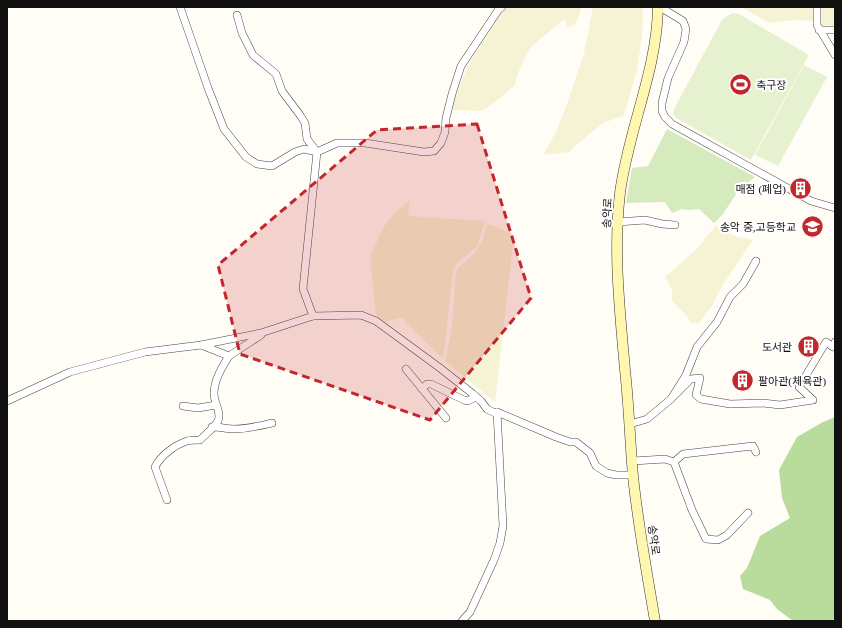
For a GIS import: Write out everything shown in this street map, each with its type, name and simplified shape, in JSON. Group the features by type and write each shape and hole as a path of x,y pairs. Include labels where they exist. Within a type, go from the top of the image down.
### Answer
{"main road":[{"path":"650,621 628,475 615,298 614,202 643,69 652,7"},
{"name":"송악로","path":"655,621 633,475 617,261 620,193 624,166 652,56 659,7"}],"street":[{"path":"180,7 224,130 246,157 257,164 272,166 295,152 304,149 317,152 337,143 365,143 424,152 434,151 441,144 445,132 446,118 461,66 499,9 502,7"},
{"path":"659,7 683,21 686,30 684,42 668,78 662,103 662,111 665,117 672,124 812,201 835,208"},
{"path":"817,7 817,25 835,55"},
{"path":"237,15 242,33 253,55 276,74 282,91 305,123 307,139 317,152 302,289 313,316"},
{"path":"819,30 835,30"},
{"path":"618,222 645,220 675,225"},
{"path":"671,399 686,375 697,347 717,322 730,297 743,284 756,261"},
{"path":"7,401 70,372 145,352 201,345 267,331 313,316 361,315 376,321 440,368 476,397 487,409 556,437 570,442 576,442 590,453 596,466 616,476 628,475"},
{"path":"167,500 155,467 159,459 173,448 188,440 200,440 218,421 220,413 214,396 214,386 222,367 229,356 267,331"},
{"path":"630,424 647,419 671,399 691,379 700,378 696,395 701,400 730,404 763,403 780,405 813,400 799,387 826,342 832,347 835,342"},
{"path":"201,345 229,356"},
{"path":"406,369 446,418"},
{"path":"422,389 427,384 431,384 464,400 468,401 476,397"},
{"path":"184,406 198,408 216,405"},
{"path":"462,621 470,612 494,560 500,543 503,526 497,412"},
{"path":"212,427 233,429 256,427 272,423"},
{"path":"674,462 683,454 705,451 754,446 756,452"},
{"path":"633,461 665,459 674,462"},
{"path":"674,462 692,510 706,539 718,540 727,535 748,513"}],"highlighted area":[{"path":"477,124 531,298 430,420 240,354 218,265 377,130"}],"shaded area":[{"path":"510,7 581,7 575,24 567,28 565,19 530,48 517,75 515,85 499,99 487,108 480,111 452,110 452,105 468,66 502,12"},
{"path":"593,7 643,7 642,36 637,69 628,102 623,116 603,123 575,146 570,152 543,155 556,132 567,104 584,53"},
{"path":"741,7 835,7 835,26 817,25 816,21 794,20 769,23"},
{"path":"410,201 408,216 485,221 477,247 456,264 453,271 443,359 405,322 404,317 388,321 386,323 376,317 371,255 383,228 396,211"},
{"path":"487,225 491,225 514,235 495,402 445,361 452,329 457,269 474,254 482,242"},
{"path":"716,225 737,237 753,240 722,286 712,306 698,324 690,322 688,317 672,301 672,290 665,277 696,250"}],"green space":[{"name":"축구장","path":"733,13 739,14 809,55 751,160 676,118 673,113 722,20"},
{"path":"804,65 827,77 778,166 755,155"},
{"path":"667,129 755,177 738,191 723,214 714,223 699,209 682,209 672,213 665,202 626,203 632,168 648,166"},
{"path":"835,417 835,621 793,621 777,609 770,600 743,589 740,576 747,568 760,536 790,518 782,498 779,470 797,437"}],"place":[{"name":"축구장","path":"740,85"},
{"name":"매점 (폐업)","path":"801,189"},
{"name":"송악 중,고등학교","path":"812,227"},
{"name":"도서관","path":"808,347"},
{"name":"팔아관(체육관)","path":"742,381"}]}
